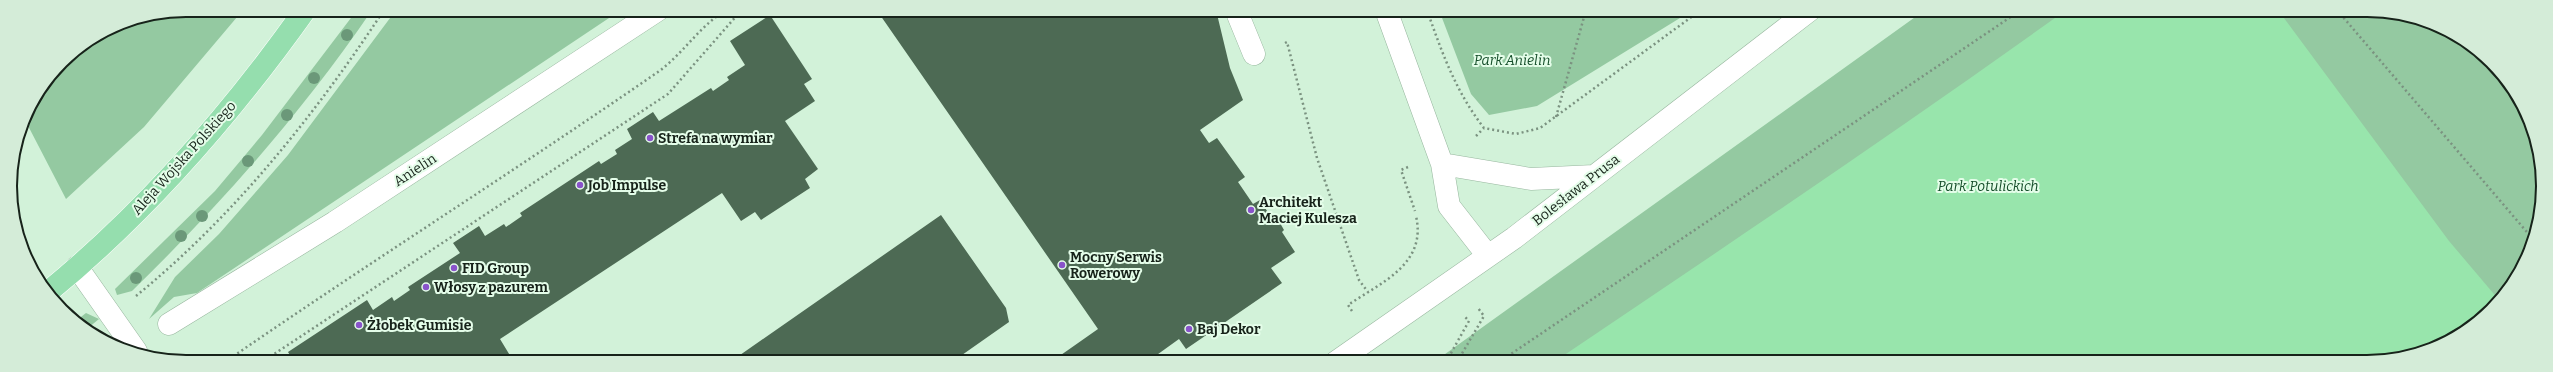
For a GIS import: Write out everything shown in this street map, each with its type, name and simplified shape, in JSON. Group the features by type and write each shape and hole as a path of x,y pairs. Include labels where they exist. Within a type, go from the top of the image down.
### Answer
{"main road":[{"name":"Aleja Wojska Polskiego","path":"52,289 78,268 194,152 268,62 300,17"}],"street":[{"name":"Anielin","path":"169,324 335,222 647,17"},
{"path":"1239,17 1254,54"},
{"path":"1389,17 1442,164 1449,206 1488,256"},
{"name":"Bolesława Prusa","path":"1346,355 1488,256 1801,17"},
{"path":"1442,164 1531,179 1594,176"},
{"path":"78,268 133,346"}],"path":[{"path":"133,299 208,231 263,172 317,105 379,17"},
{"path":"235,355 358,270 658,73 715,17"},
{"path":"273,355 668,94 735,17"},
{"path":"1429,17 1447,67 1463,98 1484,128 1516,134 1540,128 1692,17"},
{"path":"1556,117 1584,17"},
{"path":"1510,355 2011,17"},
{"path":"2343,17 2529,234"},
{"path":"1254,54 1287,42 1317,158 1359,280 1368,292"},
{"path":"1476,137 1484,128"},
{"path":"1353,312 1348,305 1405,265 1416,248 1419,229 1401,170 1412,165"},
{"path":"1461,355 1484,316 1478,308"},
{"path":"1450,355 1469,321 1465,317"}],"green space":[{"path":"175,17 237,17 144,127 66,199 28,126 34,111 45,92 66,66 92,45 111,34 142,23"},
{"path":"352,17 367,17 289,121 229,191 132,291 117,295 115,289 215,191 262,135"},
{"path":"391,17 611,17 197,293 174,297 149,319 175,277 219,234 288,155"},
{"name":"Park Anielin","path":"1442,17 1682,17 1537,106 1489,115 1471,94"},
{"name":"Park Potulickich","path":"1915,17 2378,17 2400,20 2442,34 2461,45 2487,66 2508,92 2519,111 2527,132 2535,164 2536,197 2533,219 2519,261 2508,280 2487,306 2461,327 2432,342 2389,354 1444,355"},
{"path":"86,313 99,319 91,326 80,318"}],"shaded area":[{"name":"Park Potulickich","path":"2056,17 2283,17 2449,241 2495,296 2487,306 2470,320 2442,338 2400,352 2378,355 1564,355 1876,144"}],"building":[{"path":"767,17 771,17 812,79 804,84 815,101 785,121 818,169 805,179 810,188 761,220 755,212 741,221 722,193 500,339 510,355 290,355 288,352 367,300 373,310 392,297 394,301 410,290 408,287 460,253 453,243 479,226 485,236 504,224 506,227 522,216 520,213 599,161 601,164 617,154 615,150 632,139 627,129 653,112 659,121 711,88 713,91 729,80 727,77 745,65 730,41"},
{"path":"881,17 1218,17 1230,68 1243,100 1200,130 1209,143 1217,138 1245,177 1238,182 1253,204 1260,200 1276,225 1280,223 1284,230 1282,232 1295,252 1271,268 1282,283 1186,349 1179,339 1157,355 1061,355 1098,329"},
{"path":"941,215 1006,308 1009,322 962,355 740,355"}],"place":[{"name":"Strefa na wymiar","path":"650,138"},
{"name":"Job Impulse","path":"580,185"},
{"name":"Architekt Maciej Kulesza","path":"1251,210"},
{"name":"Mocny Serwis Rowerowy","path":"1062,265"},
{"name":"FID Group","path":"454,268"},
{"name":"Włosy z pazurem","path":"426,287"},
{"name":"Żłobek Gumisie","path":"359,325"},
{"name":"Baj Dekor","path":"1189,329"}]}
